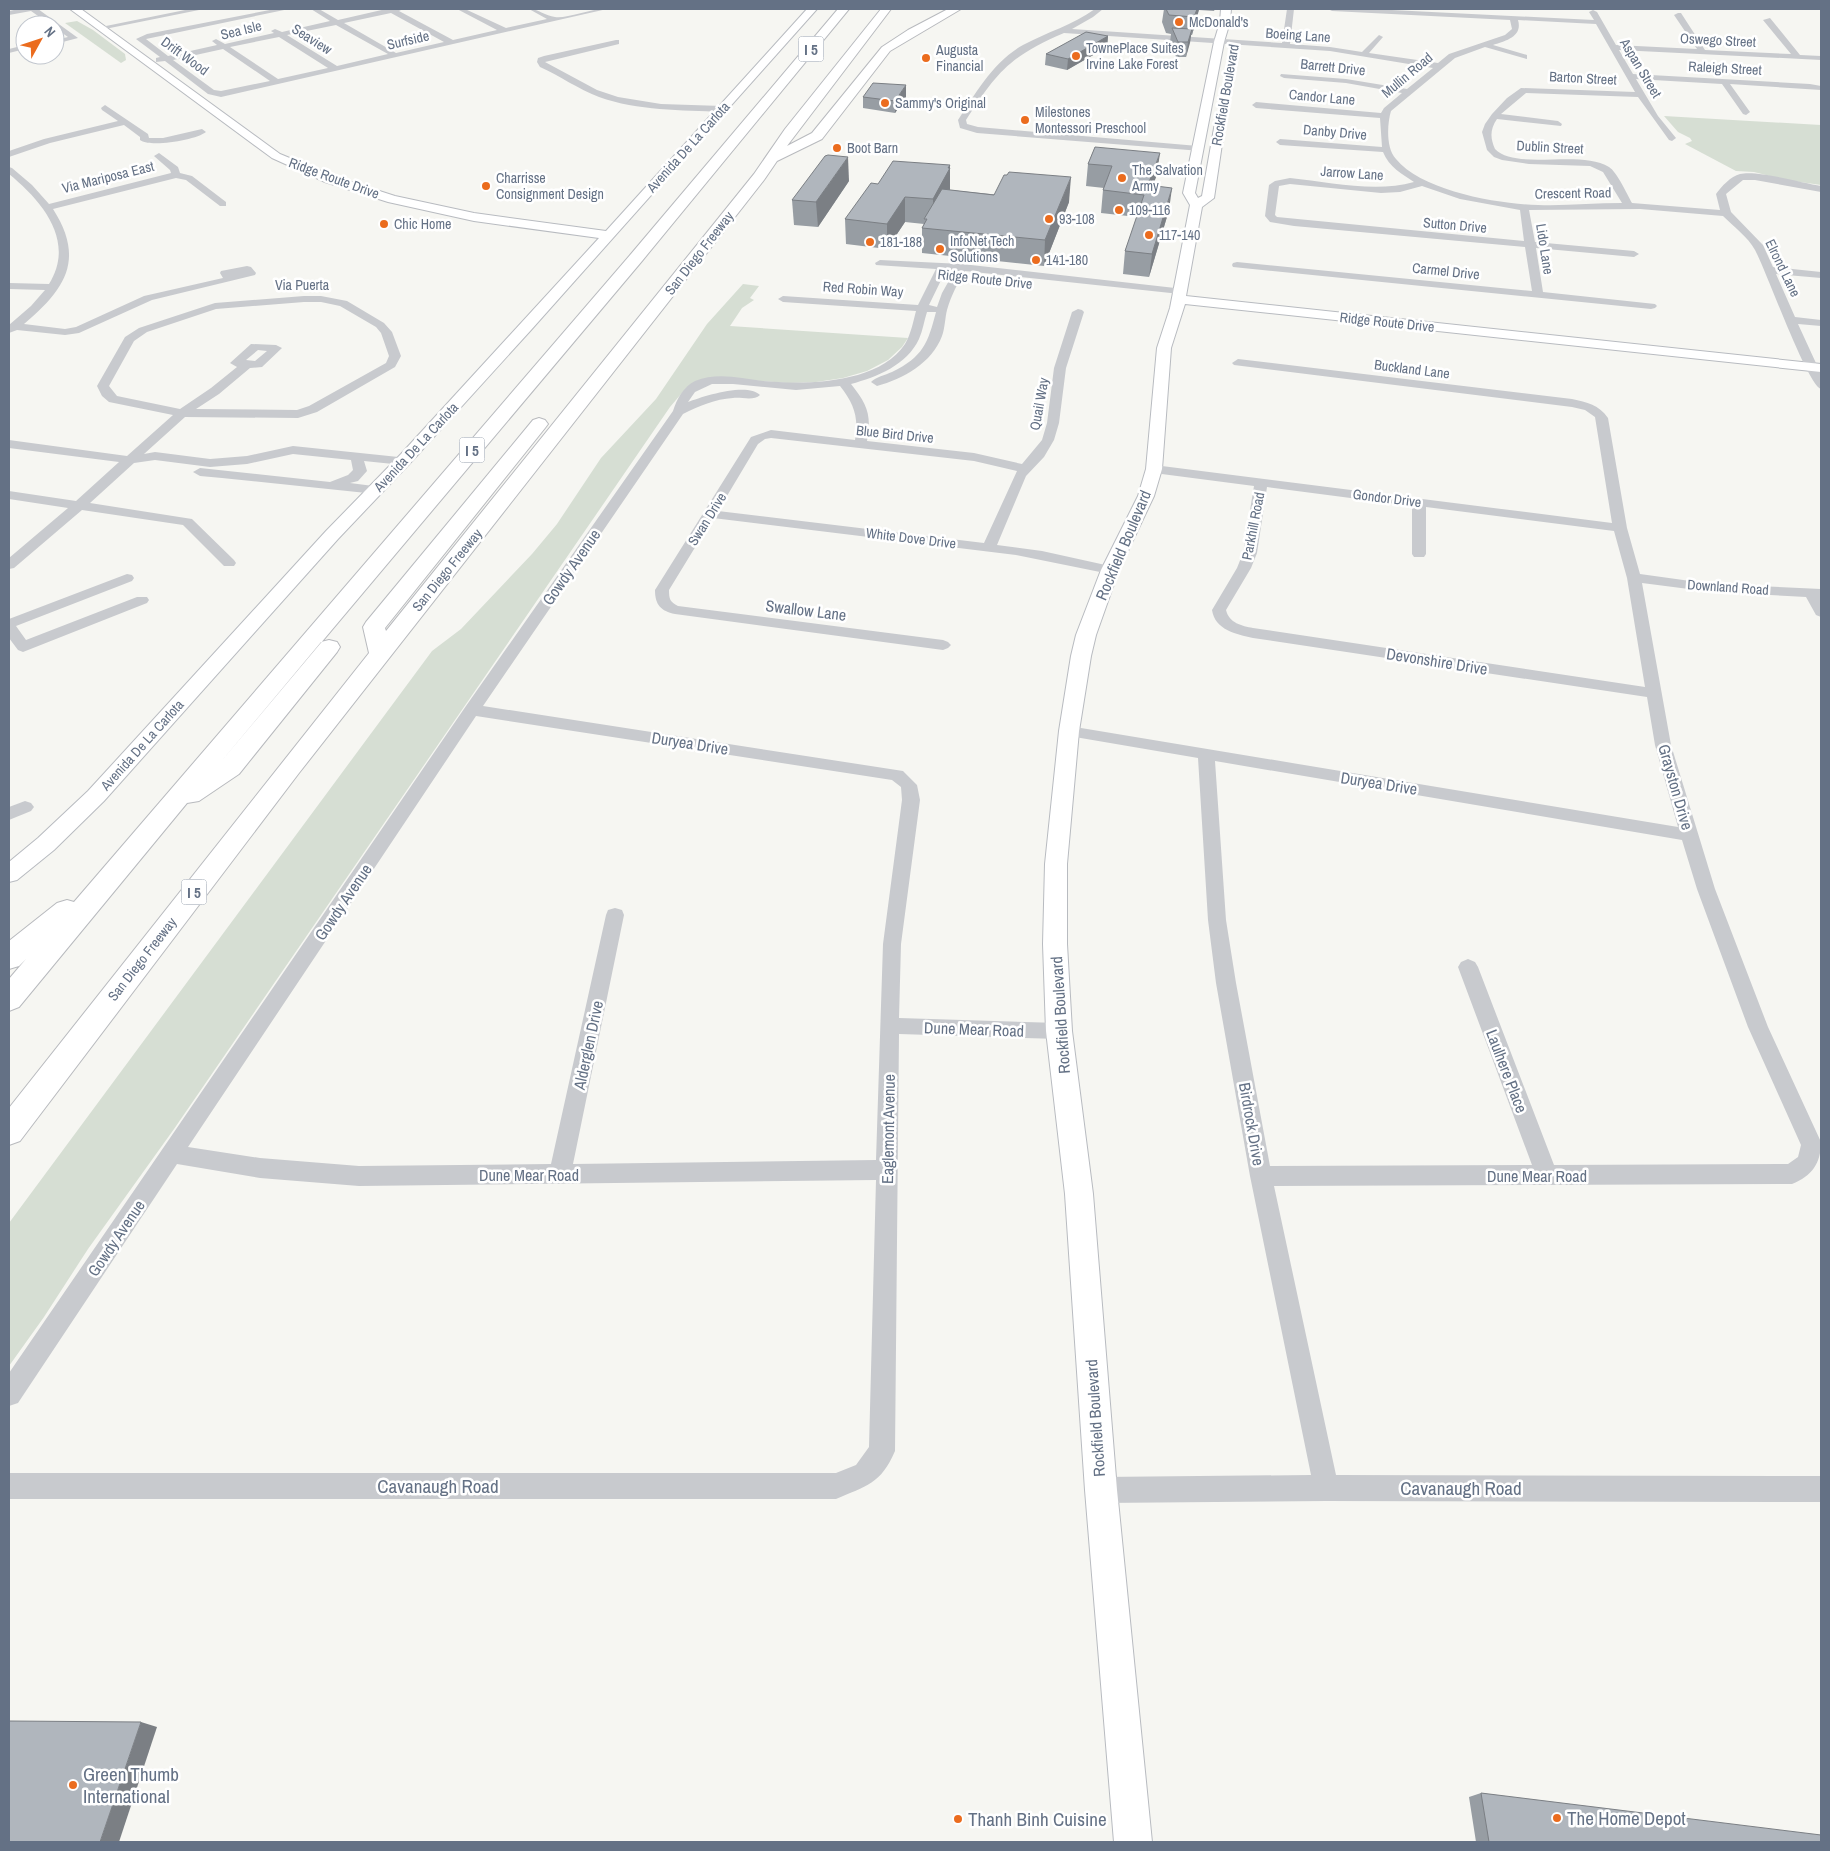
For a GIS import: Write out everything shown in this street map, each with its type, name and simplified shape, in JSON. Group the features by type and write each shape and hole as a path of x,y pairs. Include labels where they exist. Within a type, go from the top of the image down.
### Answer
{"highway":[{"name":"I 5","path":"9,999 108,878 704,178 844,9"},
{"path":"411,549 859,9"},
{"path":"749,162 872,9"},
{"name":"San Diego Freeway","path":"9,1132 380,653 774,158 790,132 886,9"},
{"path":"872,27 897,9"},
{"path":"774,158 817,136 886,49 912,32 956,9"},
{"path":"380,653 374,627 548,412"},
{"path":"165,811 230,768 342,631"},
{"path":"9,958 21,946 108,878"}],"main road":[{"name":"Ridge Route Drive","path":"75,9 276,156 329,179 392,199 474,218 609,235"},
{"name":"Avenida De La Carlota","path":"9,874 46,844 96,796 332,535 403,461 609,235 812,9"},
{"name":"Rockfield Boulevard","path":"1133,1842 1101,1490 1079,1194 1059,1031 1055,944 1056,864 1069,731 1085,642 1110,570 1146,496 1154,469 1164,348 1179,295 1196,205 1190,193 1225,22 1226,9"},
{"name":"Rockfield Boulevard","path":"1231,56 1236,31"},
{"name":"Rockfield Boulevard","path":"1196,205 1208,198 1224,101"},
{"path":"1198,149 1214,155"},
{"name":"Ridge Route Drive","path":"1179,295 1816,363"}],"street":[{"path":"9,13 29,9"},
{"path":"99,27 184,9"},
{"path":"99,27 200,9"},
{"path":"194,27 285,9"},
{"path":"314,9 395,55"},
{"path":"393,9 452,43"},
{"name":"Sea Isle","path":"147,63 393,9"},
{"path":"460,9 505,31"},
{"path":"532,9 555,20"},
{"name":"Surfside","path":"217,94 603,9"},
{"path":"1099,9 1065,30 1026,48 998,68 990,76 961,124 966,128 977,130 1198,149"},
{"path":"1286,46 1291,9"},
{"path":"1332,9 1454,12 1513,18 1598,22"},
{"path":"1538,9 1542,19"},
{"name":"Aspan Street","path":"1591,9 1641,95 1655,117 1672,138"},
{"path":"1678,15 1703,52"},
{"name":"Seaview","path":"250,16 336,68"},
{"name":"Mullin Road","path":"1386,150 1385,116 1392,104 1452,56 1502,40 1513,34 1516,27 1513,18"},
{"path":"1767,20 1798,57"},
{"path":"194,27 202,32"},
{"name":"Drift Wood","path":"194,27 141,38 140,40 217,94"},
{"name":"Boeing Lane","path":"1065,30 1365,53 1439,66"},
{"path":"65,31 74,38 65,40"},
{"path":"209,37 277,82"},
{"path":"1365,53 1379,37"},
{"path":"616,42 547,58 541,60 541,62 543,65 595,91 617,99 722,110"},
{"path":"1486,45 1524,57"},
{"name":"Oswego Street","path":"1613,47 1821,58"},
{"name":"Barrett Drive","path":"1284,76 1365,84 1408,92"},
{"name":"Raleigh Street","path":"1630,76 1819,88"},
{"path":"1724,82 1746,112"},
{"name":"Barton Street","path":"1496,116 1524,90 1641,95"},
{"name":"Candor Lane","path":"1256,105 1385,116"},
{"path":"105,108 145,136 144,140 163,141 202,132"},
{"path":"1496,116 1558,124"},
{"name":"Dublin Street","path":"1496,116 1489,124 1487,138 1493,152 1500,156 1599,165 1607,170 1630,206"},
{"path":"9,154 47,141 126,122"},
{"name":"Danby Drive","path":"1280,142 1386,150"},
{"path":"1386,150 1392,162 1408,174 1424,182"},
{"name":"Via Mariposa East","path":"159,156 175,169 176,175"},
{"path":"9,170 22,179 46,208 63,238 65,258 53,287 40,304 12,328"},
{"name":"Via Mariposa East","path":"46,208 176,175 189,178 223,204"},
{"path":"1726,214 1722,205 1721,194 1729,184 1741,177 1755,177 1821,189"},
{"name":"Jarrow Lane","path":"1274,220 1270,213 1274,185 1278,182 1290,181 1388,190 1424,182"},
{"name":"Crescent Road","path":"1424,182 1468,197 1524,207 1630,206 1726,214"},
{"name":"Lido Lane","path":"1524,207 1538,296"},
{"name":"Elrond Lane","path":"1726,214 1759,247 1791,320 1816,363 1821,385"},
{"name":"Sutton Drive","path":"1274,220 1634,254"},
{"name":"Ridge Route Drive","path":"880,263 896,264 906,269 959,271 1179,295"},
{"name":"Carmel Drive","path":"1237,266 1651,306"},
{"name":"Gowdy Avenue","path":"846,385 880,369 897,358 914,341 922,308 941,270"},
{"path":"1769,270 1821,275"},
{"name":"Gowdy Avenue","path":"9,1394 472,710 679,411 684,395 706,381 724,380 796,386 846,385 888,379 922,358 931,346 936,334 944,300 959,271"},
{"path":"12,328 65,332 79,330 148,298 229,279"},
{"path":"9,286 53,287"},
{"name":"Via Puerta","path":"304,299 321,299 343,303 380,325 386,332 395,356 391,365 313,409 298,414 182,414 113,399 106,393 103,386 129,338 143,330 216,306 304,299"},
{"name":"Red Robin Way","path":"783,299 942,309"},
{"name":"Quail Way","path":"989,548 1016,483 1048,440 1053,423 1060,368 1078,312"},
{"path":"1791,320 1821,324"},
{"name":"Buckland Lane","path":"1238,363 1583,405"},
{"path":"9,565 182,414 215,391 247,364"},
{"path":"846,385 859,402 864,416 860,445"},
{"name":"Grayston Drive","path":"1583,405 1592,408 1602,418 1620,528 1634,578 1663,745 1689,834 1706,889 1758,1027 1812,1144 1808,1162"},
{"name":"Blue Bird Drive","path":"762,436 777,434 986,459 1025,469"},
{"name":"Swan Drive","path":"666,606 662,599 662,590 755,439 762,436"},
{"path":"9,444 130,460 155,456 210,463 278,460 293,455 324,459 351,456 403,461"},
{"path":"332,485 353,478 360,471 351,456"},
{"path":"130,460 142,466 376,490"},
{"path":"278,460 298,482"},
{"name":"Gondor Drive","path":"1154,469 1620,528"},
{"name":"Parkhill Road","path":"1223,620 1219,616 1220,610 1244,568 1250,553 1261,483"},
{"path":"9,495 187,522 229,563"},
{"path":"1419,502 1419,554"},
{"name":"White Dove Drive","path":"710,514 1042,555 1110,570"},
{"path":"127,578 9,625 22,648 142,600"},
{"name":"Downland Road","path":"1634,578 1712,588 1816,592"},
{"path":"1816,592 1821,612"},
{"name":"Swallow Lane","path":"666,606 686,612 943,645"},
{"name":"Devonshire Drive","path":"1223,620 1234,628 1253,633 1654,693"},
{"name":"Duryea Drive","path":"472,710 896,775 906,781"},
{"name":"Duryea Drive","path":"1069,731 1689,834"},
{"name":"Birdrock Drive","path":"1206,755 1217,920 1226,983 1261,1176 1326,1488"},
{"name":"Eaglemont Avenue","path":"866,1474 882,1451 889,1026 892,944 911,800 911,789 906,781"},
{"path":"9,814 25,807"},
{"name":"Alderglen Drive","path":"560,1175 615,916"},
{"name":"Laulhere Place","path":"1468,967 1547,1176"},
{"name":"Dune Mear Road","path":"889,1026 1059,1031"},
{"name":"Dune Mear Road","path":"173,1154 260,1168 333,1175 560,1175 887,1170"},
{"name":"Dune Mear Road","path":"1261,1176 1766,1176 1792,1174 1808,1162"},
{"name":"Cavanaugh Road","path":"9,1486 836,1486 866,1474"},
{"name":"Cavanaugh Road","path":"1101,1490 1326,1488 1821,1489"}],"shaded area":[{"path":"77,21 93,30 125,54 126,60 121,63 65,23"},
{"path":"1664,116 1821,125 1821,185 1786,180 1754,172 1736,171 1685,144 1692,141 1678,132"},
{"path":"743,284 759,286 750,298 754,300 742,308 730,326 908,338 902,347 888,360 867,371 843,378 816,382 787,383 721,378 687,387 670,407 9,1366 9,1223 432,651 461,629 532,554 557,524 601,458 656,399 707,324"}],"building":[{"path":"1166,9 1197,9 1194,17 1169,15"},
{"path":"1172,28 1192,29 1188,42 1178,42"},
{"path":"1086,32 1108,36 1068,59 1046,54"},
{"path":"873,83 906,85 895,101 863,97"},
{"path":"1095,147 1160,153 1148,185 1172,188 1152,254 1125,251 1144,195 1103,190 1112,166 1088,164"},
{"path":"825,156 848,157 816,202 792,200"},
{"path":"893,161 950,165 948,168 950,168 933,199 905,197 887,224 845,219 871,183 878,184"},
{"path":"1009,172 1071,177 1045,240 922,228 927,219 924,219 942,189 994,195 1004,175 1007,175"},
{"name":"Green Thumb International","path":"9,1721 141,1722 100,1842 9,1842"},
{"name":"The Home Depot","path":"1481,1793 1821,1835 1821,1842 1489,1842"}],"place":[{"name":"McDonald's","path":"1179,22"},
{"name":"TownePlace Suites Irvine Lake Forest","path":"1076,56"},
{"name":"Augusta Financial","path":"926,58"},
{"name":"Sammy's Original","path":"885,103"},
{"name":"Milestones Montessori Preschool","path":"1025,120"},
{"name":"Boot Barn","path":"837,148"},
{"name":"The Salvation Army","path":"1122,178"},
{"name":"Charrisse Consignment Design","path":"486,186"},
{"name":"109-116","path":"1119,210"},
{"name":"93-108","path":"1049,219"},
{"name":"Chic Home","path":"384,224"},
{"name":"117-140","path":"1149,235"},
{"name":"181-188","path":"870,242"},
{"name":"InfoNet Tech Solutions","path":"940,249"},
{"name":"141-180","path":"1036,260"},
{"name":"Green Thumb International","path":"73,1785"},
{"name":"The Home Depot","path":"1557,1818"},
{"name":"Thanh Binh Cuisine","path":"958,1819"}]}
